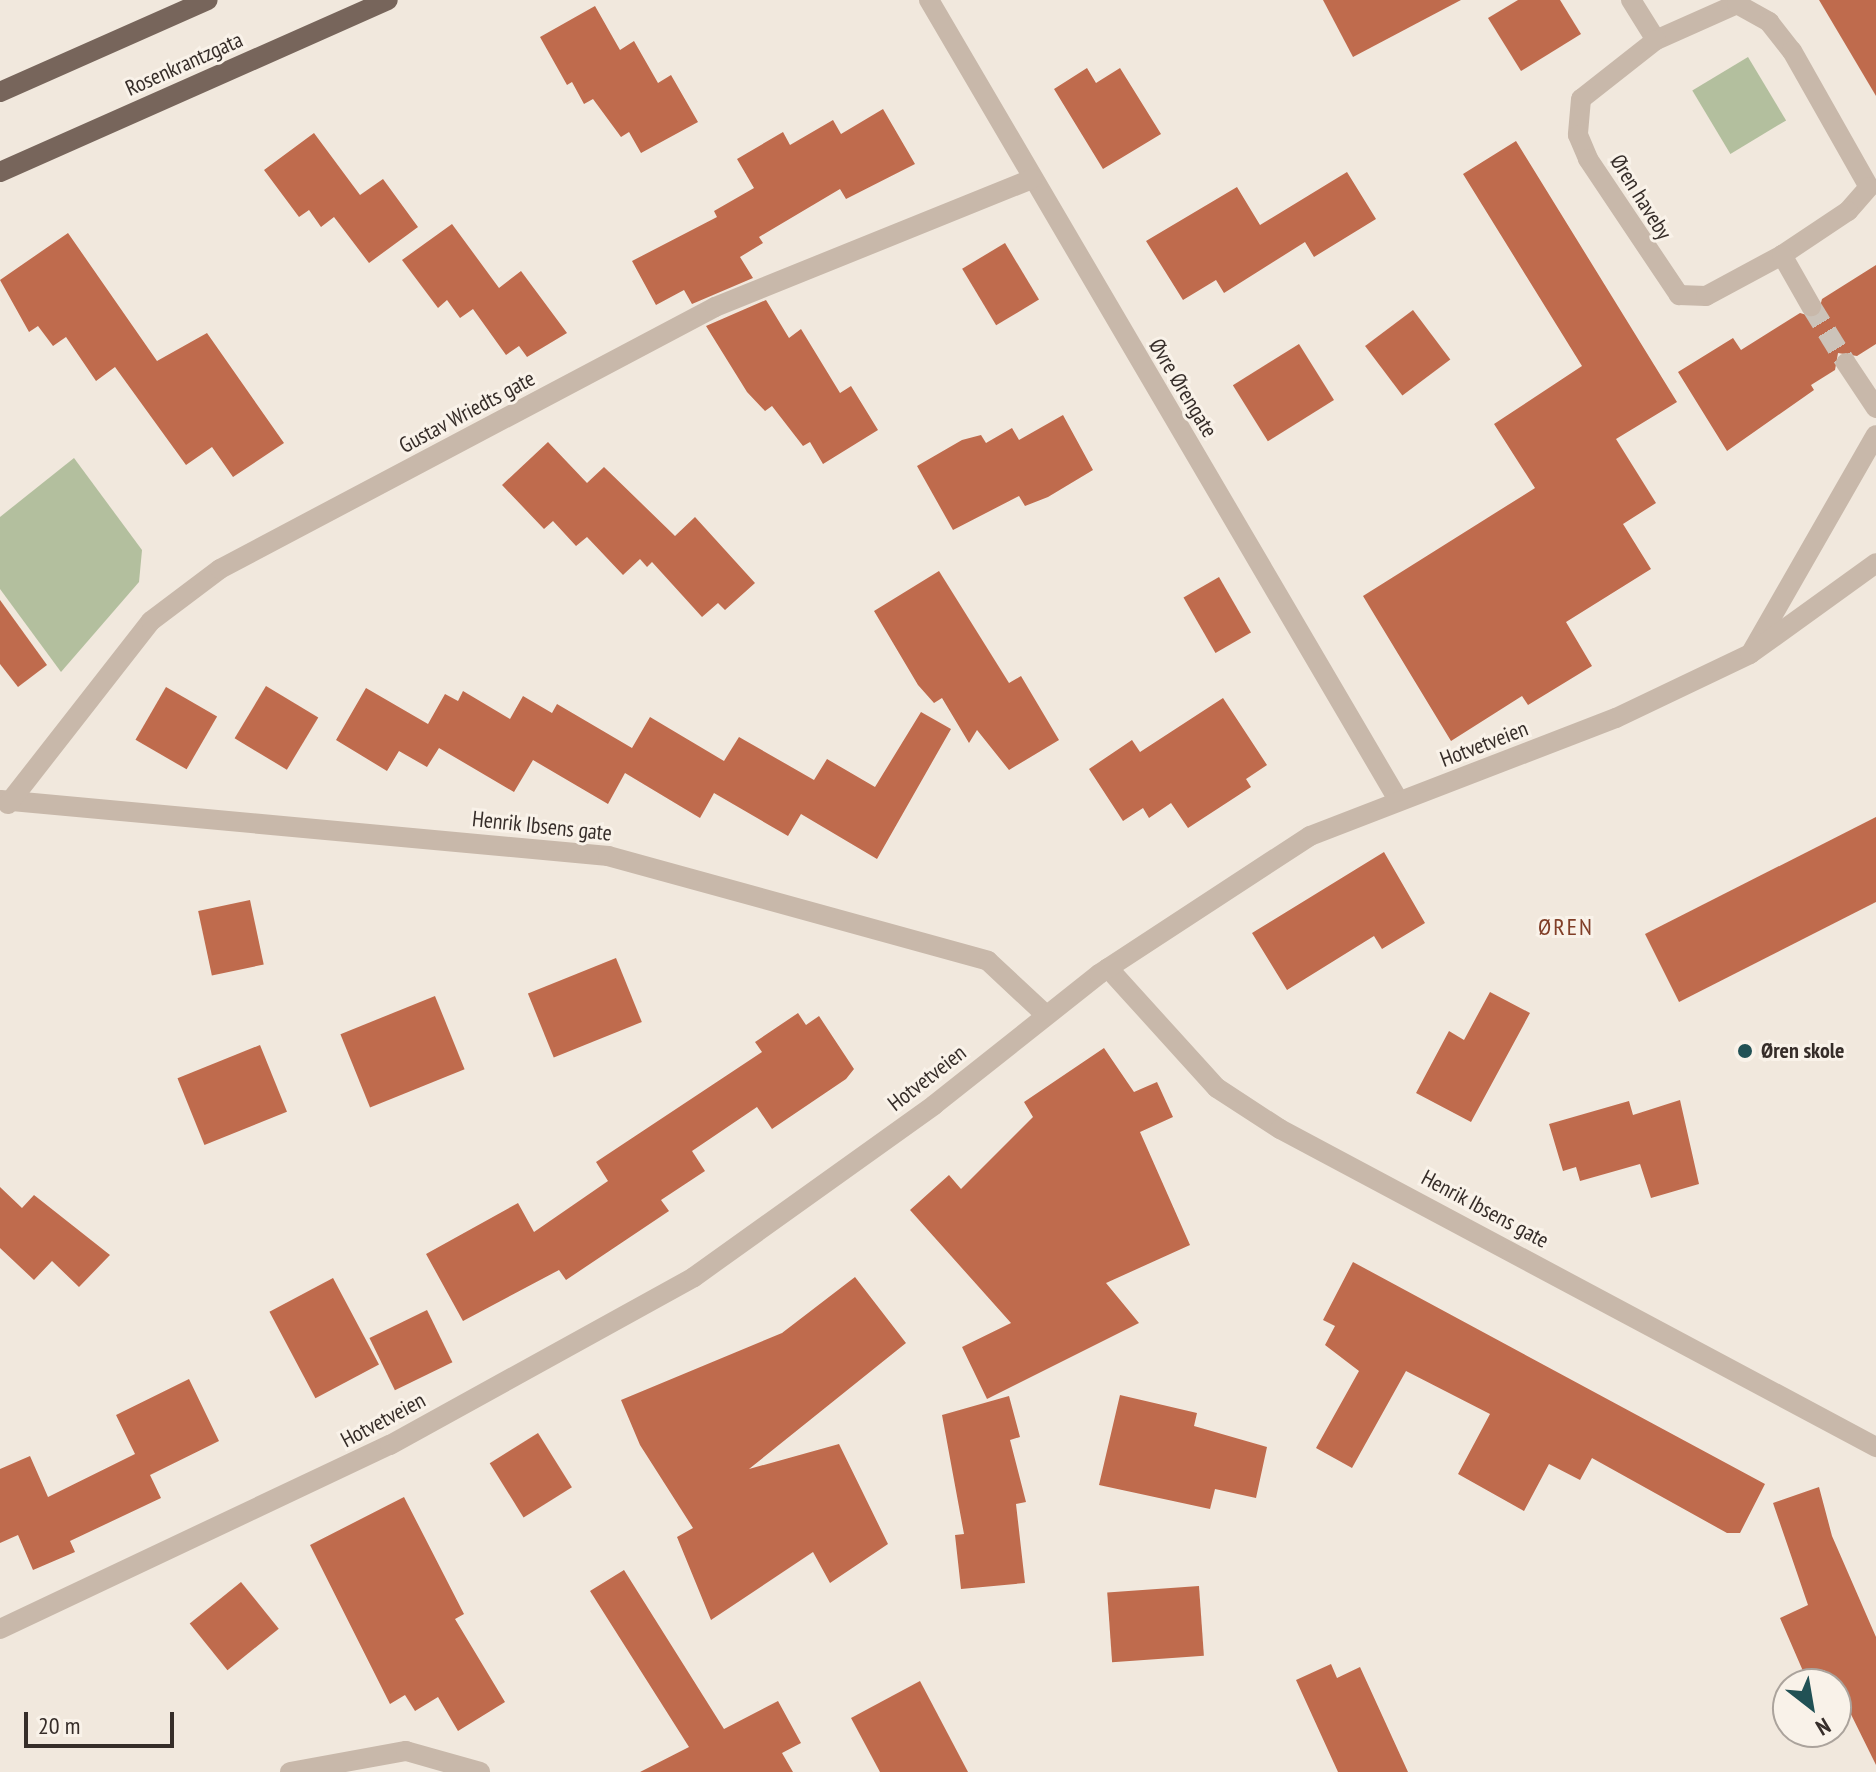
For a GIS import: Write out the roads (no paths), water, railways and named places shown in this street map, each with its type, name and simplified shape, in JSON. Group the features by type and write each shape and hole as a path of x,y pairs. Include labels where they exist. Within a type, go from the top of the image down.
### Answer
{"main road":[{"path":"0,92 208,0"},
{"name":"Rosenkrantzgata","path":"0,172 388,0"}],"street":[{"name":"Øvre Ørengate","path":"929,0 1397,798"},
{"path":"1631,0 1656,40"},
{"name":"Øren haveby","path":"1754,9 1792,51 1859,165 1869,187 1864,198 1782,255 1706,296 1679,295 1588,159 1578,135 1581,99 1656,40 1712,11 1754,9"},
{"name":"Gustav Wriedts gate","path":"4,802 151,621 220,569 715,307 1032,179"},
{"path":"1782,255 1811,306"},
{"path":"1846,363 1876,408"},
{"path":"1750,654 1876,435"},
{"name":"Hotvetveien","path":"0,1629 390,1445 694,1277 1108,968 1310,836 1397,798 1616,718 1750,654 1876,563"},
{"name":"Henrik Ibsens gate","path":"4,802 608,856 988,961 1046,1015"},
{"name":"Henrik Ibsens gate","path":"1108,968 1217,1088 1280,1129 1876,1447"},
{"path":"290,1772 406,1751 480,1772"}],"tunnel":[{"path":"1811,306 1846,363"}],"place":[{"name":"Øren skole","path":"1745,1051"}],"district":[{"name":"ØREN","path":"1566,927"}]}
